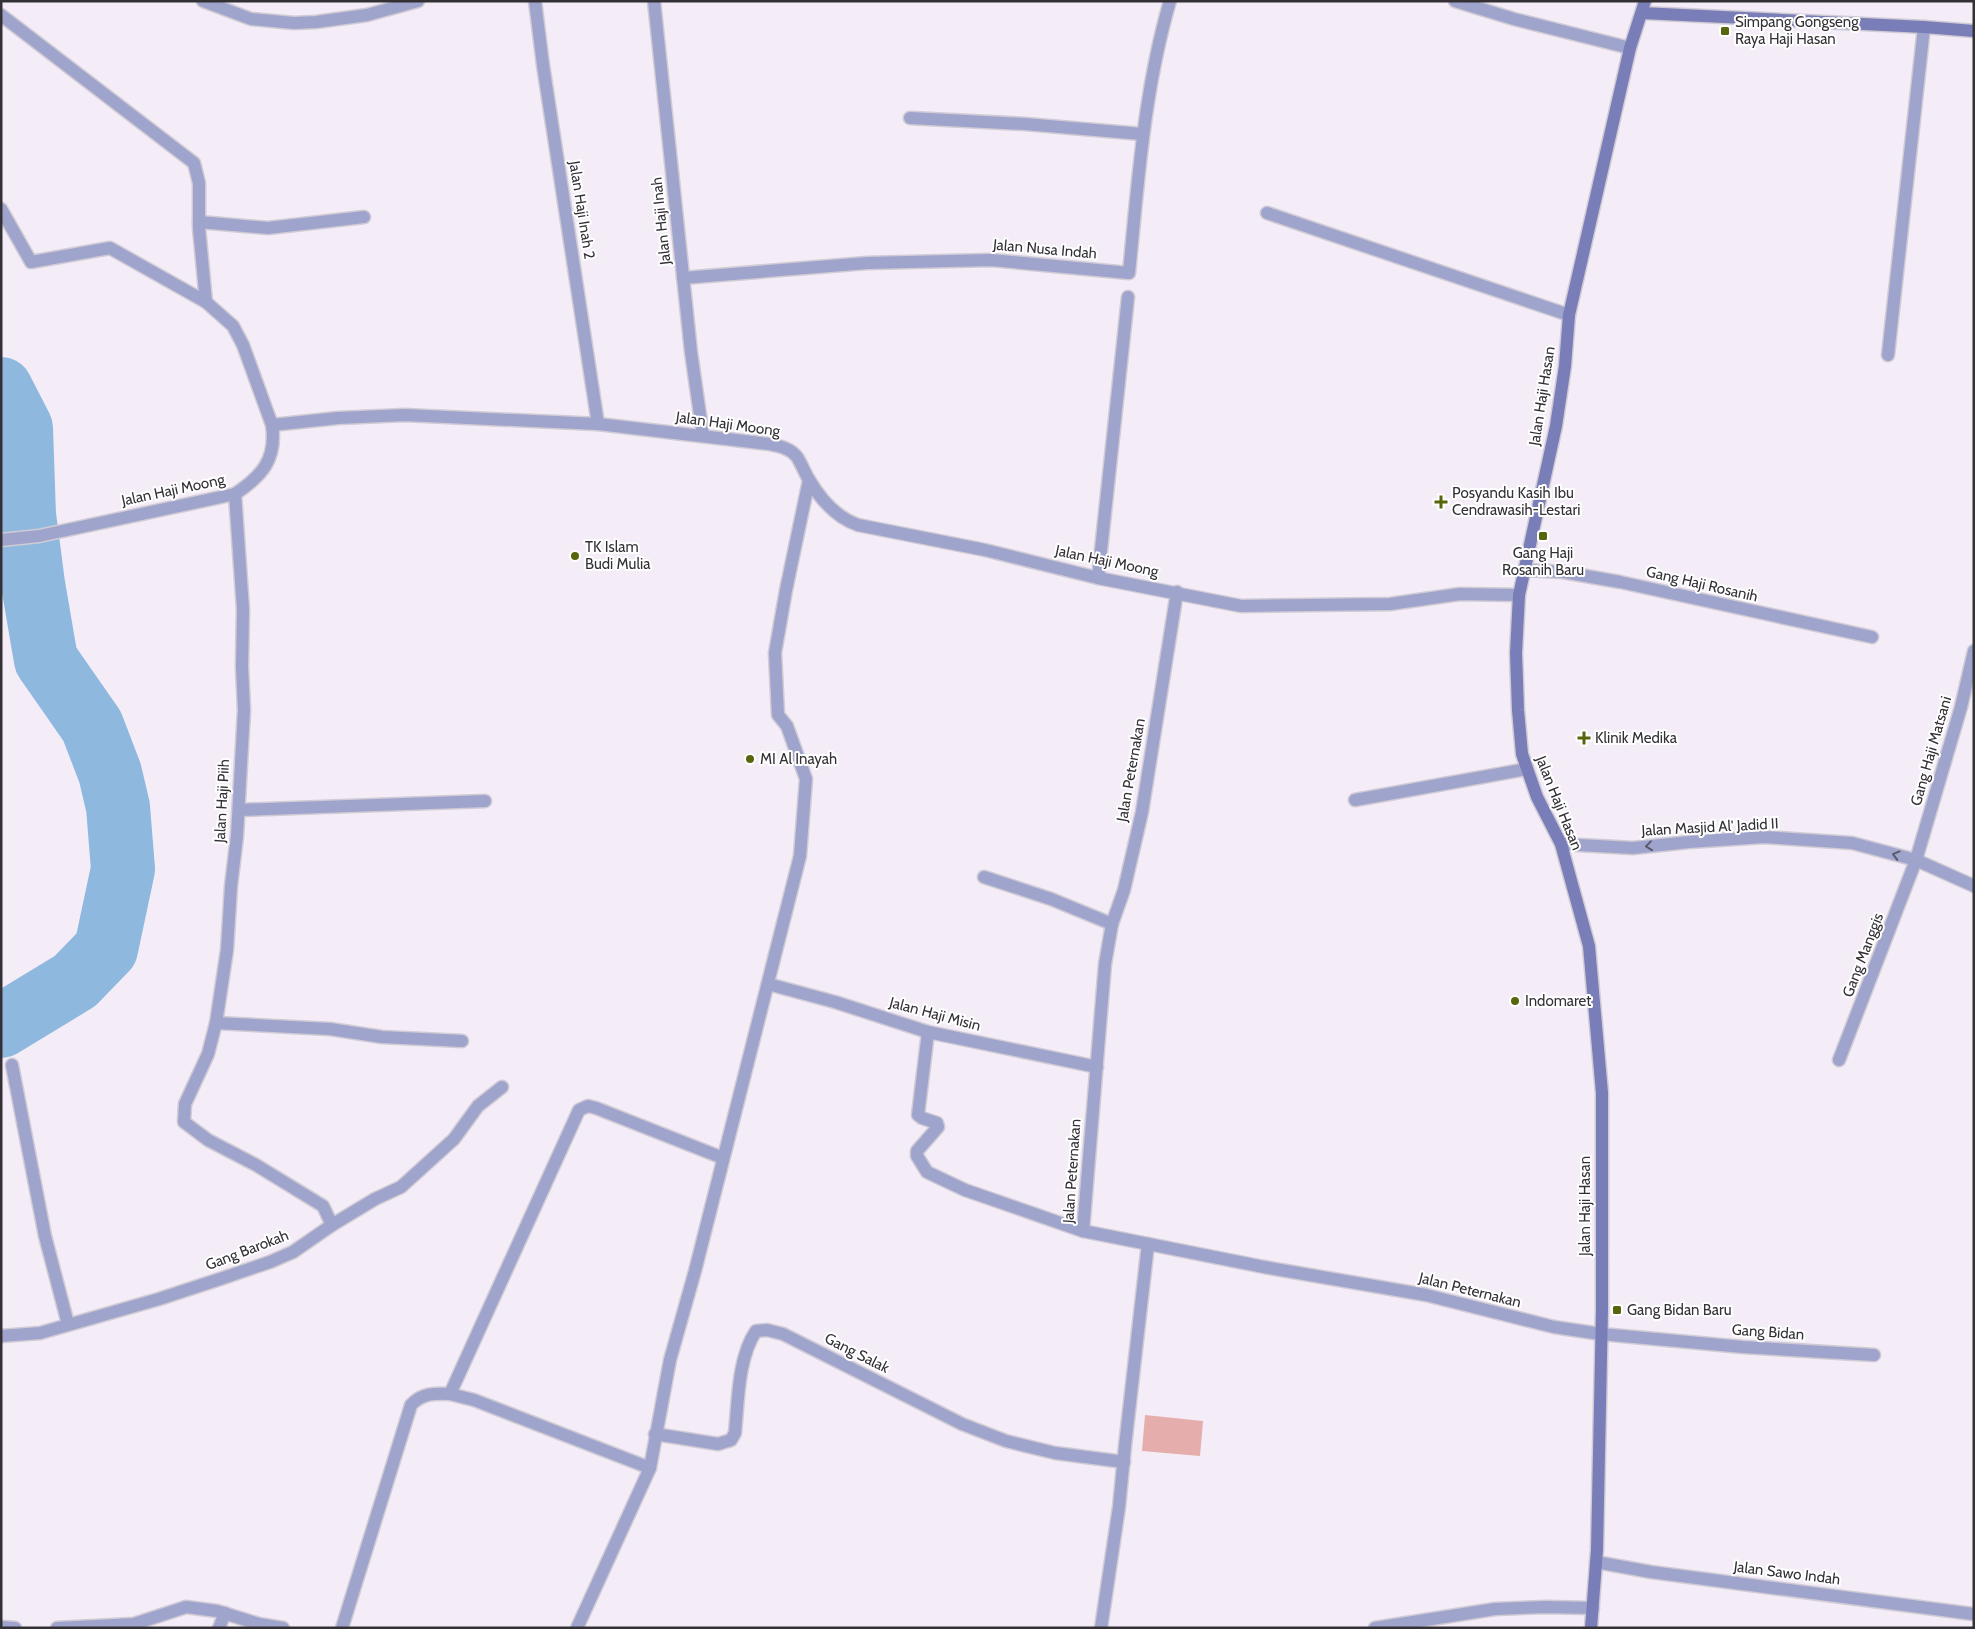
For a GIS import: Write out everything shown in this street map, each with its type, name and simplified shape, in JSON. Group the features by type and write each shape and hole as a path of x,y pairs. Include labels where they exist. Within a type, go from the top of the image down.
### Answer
{"street":[{"path":"203,1 251,19 294,23 367,15 418,1"},
{"name":"Jalan Haji Inah 2","path":"535,1 542,65 598,424"},
{"name":"Jalan Haji Inah","path":"654,1 691,352 703,436"},
{"name":"Jalan Nusa Indah","path":"683,278 867,263 991,260 1129,273 1142,134 1149,90 1170,1"},
{"path":"1454,1 1514,19 1630,48"},
{"path":"1644,7 1974,31"},
{"name":"Jalan Haji Hasan","path":"1591,1628 1596,1562 1601,1334 1602,1093 1590,946 1561,844 1537,797 1522,754 1516,652 1519,595 1556,426 1566,366 1569,315 1630,48 1644,7"},
{"path":"1,15 194,163 199,183 199,222 206,302"},
{"path":"1888,355 1924,27"},
{"path":"910,118 1025,124 1142,134"},
{"path":"1,210 31,262 110,248 206,302 233,326 243,345 272,425"},
{"path":"1267,213 1569,315"},
{"path":"199,222 268,228 364,217"},
{"path":"1098,578 1128,297"},
{"name":"Jalan Haji Moong","path":"1,540 39,536 235,494 253,482 271,458 274,438 272,425 338,418 405,415 598,424 783,447 796,456 808,480 832,511 841,518 858,525 985,550 1098,578 1241,606 1390,604 1460,594 1519,595"},
{"path":"577,1628 650,1468 670,1360 695,1271 800,856 806,779 788,726 778,715 775,652 808,480"},
{"name":"Jalan Haji Piih","path":"235,494 243,609 242,667 244,710 239,810 231,886 228,950 216,1024 208,1054 185,1104 184,1122 208,1140 323,1206 332,1225"},
{"name":"Gang Haji Rosanih","path":"1525,570 1563,572 1620,582 1872,637"},
{"name":"Jalan Peternakan","path":"1177,592 1142,812 1124,890 1112,924 1106,964 1083,1231 1426,1295 1554,1327 1601,1334"},
{"name":"Gang Haji Matsani","path":"1916,860 1961,707 1974,651"},
{"path":"1355,800 1528,769"},
{"path":"239,810 485,801"},
{"name":"Jalan Masjid Al' Jadid II","path":"1561,844 1633,848 1764,837 1852,843 1916,860 1974,886"},
{"name":"Gang Manggis","path":"1839,1060 1916,860"},
{"path":"984,877 1051,899 1112,924"},
{"name":"Jalan Haji Misin","path":"768,984 835,1002 928,1032 1097,1067"},
{"path":"216,1024 330,1029 382,1037 462,1041"},
{"path":"928,1032 918,1115 937,1123 938,1127 917,1152 917,1156 927,1172 974,1193 1083,1231"},
{"path":"12,1065 45,1236 68,1324"},
{"name":"Gang Barokah","path":"1,1336 40,1333 159,1299 270,1262 293,1252 332,1225 375,1199 401,1187 454,1139 478,1106 502,1087"},
{"path":"450,1394 579,1110 588,1106 596,1108 723,1158"},
{"path":"1101,1628 1120,1507 1148,1244"},
{"name":"Gang Salak","path":"655,1434 718,1444 731,1440 735,1433 743,1367 749,1342 756,1331 767,1330 783,1334 962,1424 1006,1441 1055,1453 1124,1462"},
{"name":"Gang Bidan","path":"1601,1334 1743,1347 1874,1355"},
{"path":"342,1628 411,1405 416,1399 433,1393 450,1394 474,1400 650,1468"},
{"name":"Jalan Sawo Indah","path":"1596,1562 1651,1572 1973,1614"},
{"path":"1375,1628 1495,1609 1546,1606 1593,1608"},
{"path":"57,1628 134,1624 186,1607 224,1613 259,1624 283,1628"},
{"path":"219,1628 224,1613"},
{"path":"1,1627 15,1628"}],"shaded area":[{"path":"1145,1415 1203,1421 1200,1456 1142,1451"}],"waterway":[{"path":"1,389 21,428 24,515 46,660 92,726 110,773 118,807 123,869 106,949 75,981 1,1026"}],"place":[{"name":"Simpang Gongseng Raya Haji Hasan","path":"1725,31"},
{"name":"Posyandu Kasih Ibu Cendrawasih-Lestari","path":"1441,502"},
{"name":"Gang Haji Rosanih Baru","path":"1543,536"},
{"name":"TK Islam Budi Mulia","path":"575,556"},
{"name":"Klinik Medika","path":"1584,738"},
{"name":"MI Al Inayah","path":"750,759"},
{"name":"Indomaret","path":"1515,1001"},
{"name":"Gang Bidan Baru","path":"1617,1310"}]}
